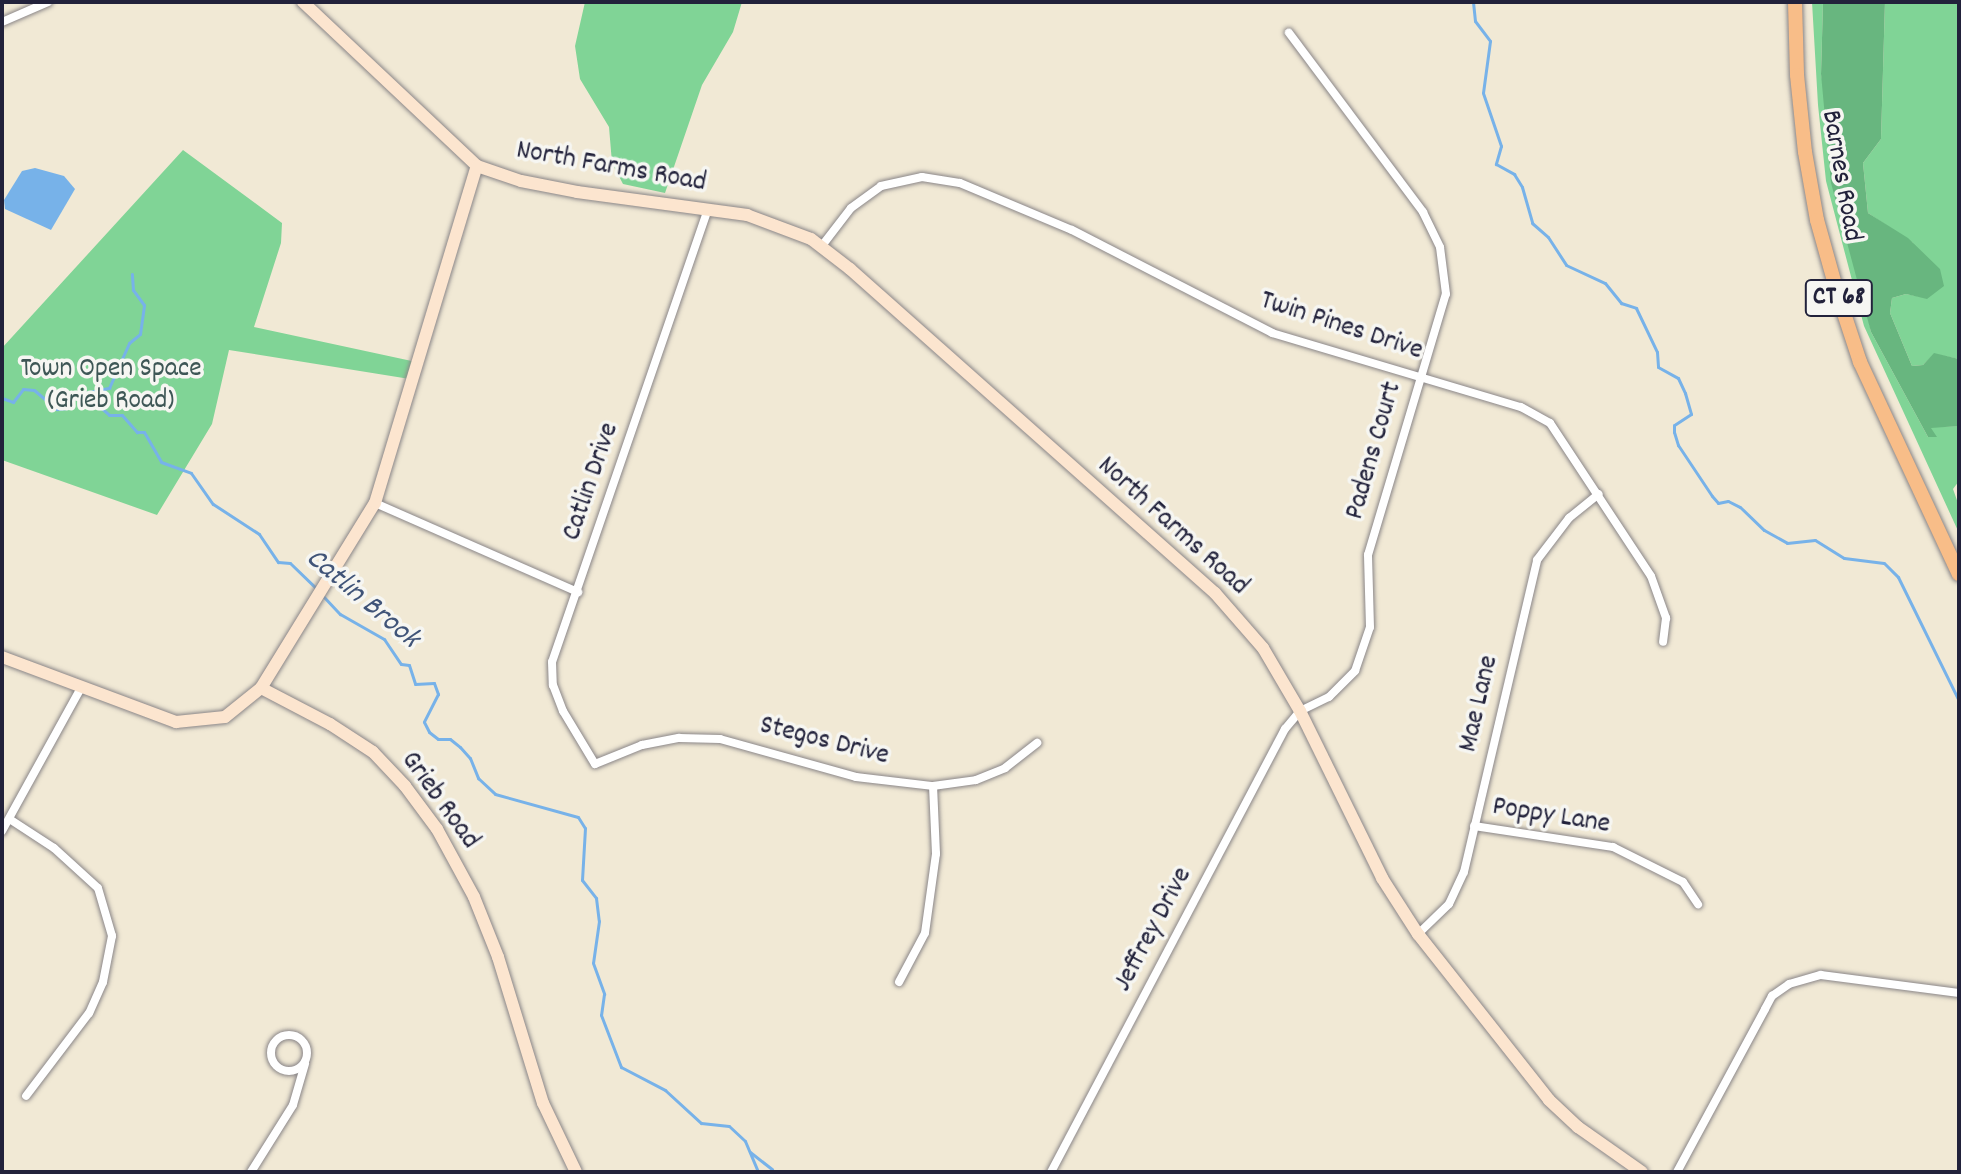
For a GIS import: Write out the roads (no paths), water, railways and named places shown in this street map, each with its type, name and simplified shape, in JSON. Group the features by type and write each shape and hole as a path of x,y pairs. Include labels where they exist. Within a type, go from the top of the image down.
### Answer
{"main road":[{"path":"2,657 176,722 225,717 261,688 375,503 477,166 303,2"},
{"name":"Barnes Road","path":"1795,2 1797,75 1805,152 1817,220 1838,295 1866,375 1959,574"},
{"name":"North Farms Road","path":"477,166 521,181 577,192 747,215 811,239 821,247 1215,593 1263,648 1300,711 1382,878 1418,934 1520,1068 1549,1100 1578,1127 1642,1172"},
{"name":"Grieb Road","path":"261,688 330,724 373,752 405,786 437,829 486,927 543,1103 576,1172"}],"street":[{"path":"2,22 48,2"},
{"name":"Padens Court","path":"1289,33 1423,212 1440,247 1446,294 1368,555 1370,627 1363,653 1355,671 1329,697 1300,711"},
{"name":"Twin Pines Drive","path":"821,247 851,208 881,186 922,177 960,183 1072,230 1272,333 1521,407 1550,423 1651,576 1666,618 1663,642"},
{"name":"Catlin Drive","path":"595,764 563,711 553,685 552,662 708,209"},
{"name":"Mae Lane","path":"1418,934 1449,904 1464,872 1537,560 1569,518 1599,494"},
{"path":"375,503 578,592"},
{"path":"2,831 11,820 81,688"},
{"name":"Jeffrey Drive","path":"1051,1172 1285,729 1300,711"},
{"name":"Stegos Drive","path":"595,764 642,745 667,740 720,739 856,777 933,786 976,780 1005,768 1037,743"},
{"path":"899,982 925,933 936,854 933,786"},
{"path":"11,820 54,848 98,888 112,936 103,982 89,1013 26,1096"},
{"name":"Poppy Lane","path":"1474,826 1613,847 1683,882 1698,904"},
{"path":"1677,1172 1772,996 1789,984 1809,976 1833,976 1959,993"},
{"path":"251,1172 293,1105 305,1064 308,1052 303,1041 293,1035 276,1040 271,1051 277,1067 289,1071 305,1064"}],"water":[{"path":"35,168 64,176 75,189 51,230 5,209 4,200 22,171"}],"waterway":[{"path":"1473,2 1475,21 1490,41 1483,93 1501,146 1496,164 1514,174 1522,187 1532,223 1548,237 1566,265 1605,283 1621,303 1636,308 1657,352 1658,367 1678,378 1685,393 1691,414 1674,425 1674,432 1678,445 1712,496 1718,503 1728,501 1740,507 1764,530 1787,543 1815,540 1844,558 1884,563 1898,577 1959,701"},
{"path":"85,393 109,388 129,343 140,334 144,305 133,290 132,274"},
{"name":"Catlin Brook","path":"2,398 13,402 23,389 34,390 57,409 68,408 75,396 84,393 109,415 122,415 137,432 144,432 161,462 191,473 213,504 259,534 278,562 290,563 318,590"},
{"name":"Catlin Brook","path":"323,596 340,614 384,639 401,664 409,665 415,684 434,683 438,694 424,722 429,732 438,739 450,739 460,747 470,758 478,778 495,794 578,817 585,828 582,880 596,898 599,921 593,963 604,994 601,1015 621,1067 665,1090 701,1123 729,1126 745,1141 758,1172"},
{"path":"750,1152 772,1169"}],"park label":[{"name":"Town Open Space (Grieb Road)","path":"111,386"}]}
